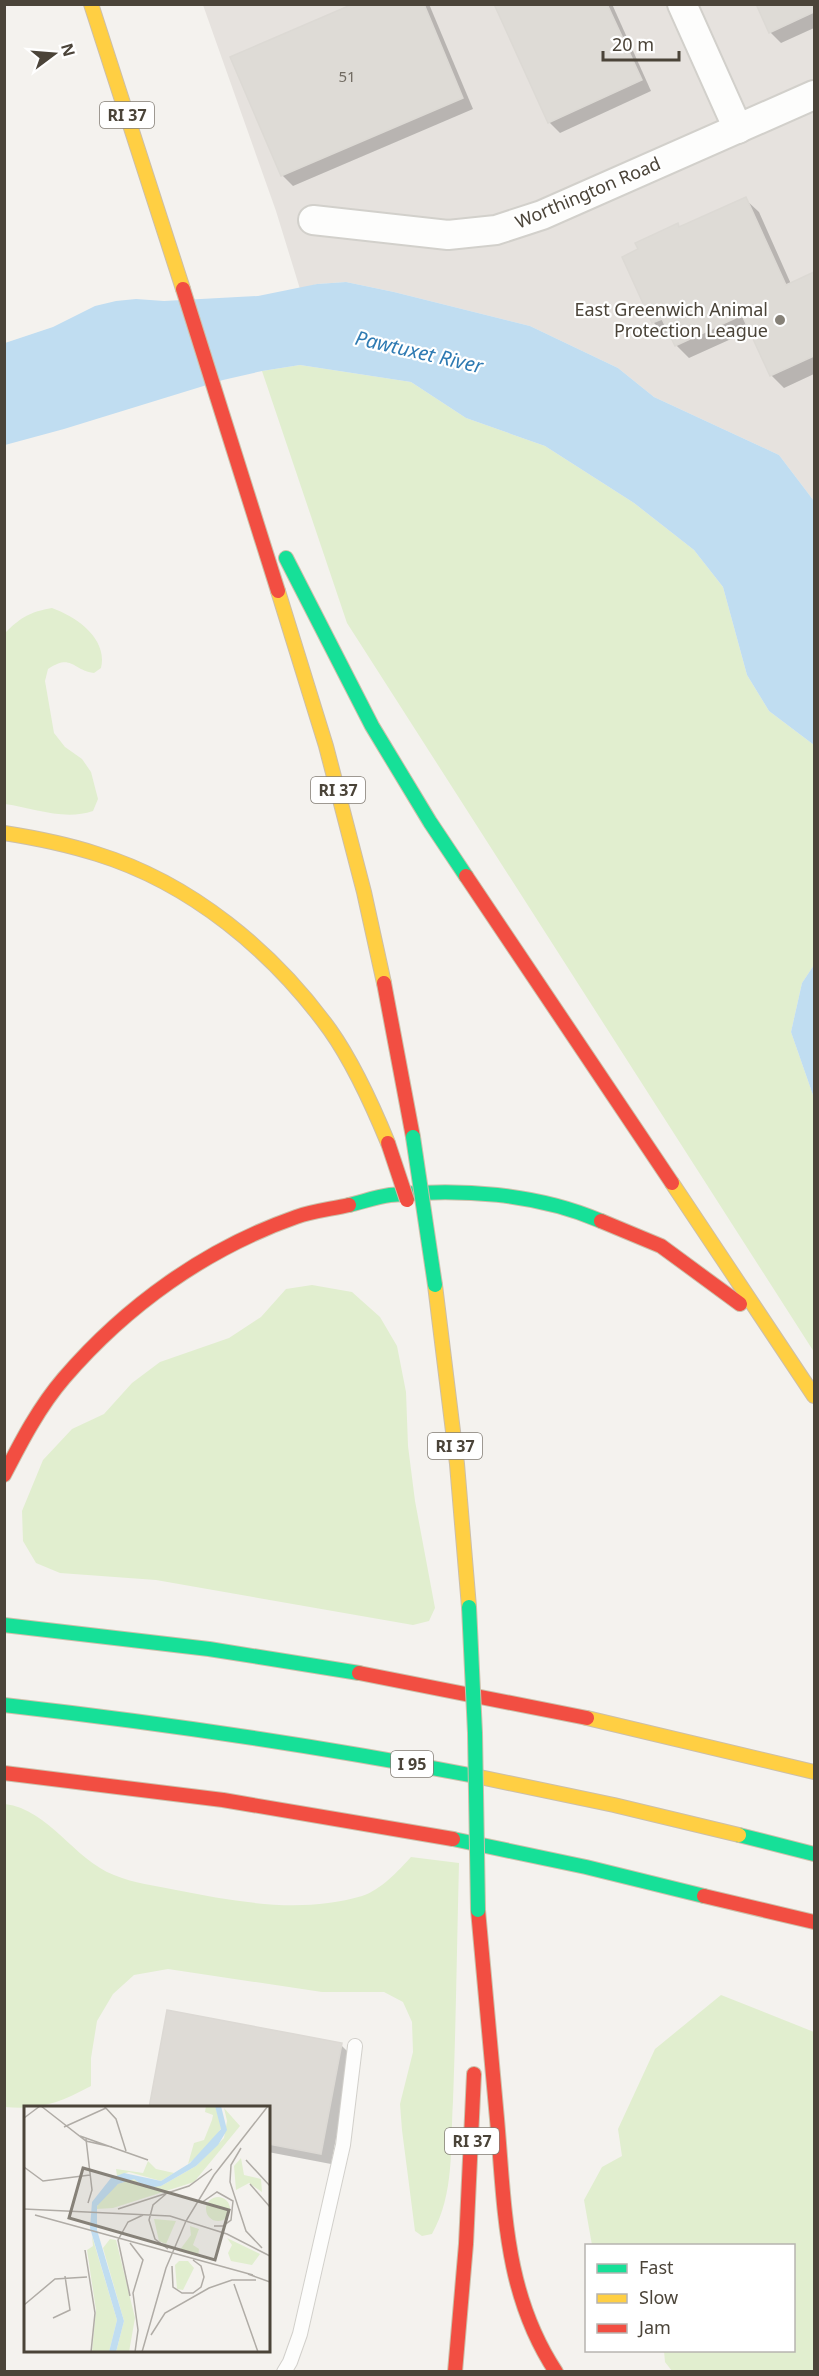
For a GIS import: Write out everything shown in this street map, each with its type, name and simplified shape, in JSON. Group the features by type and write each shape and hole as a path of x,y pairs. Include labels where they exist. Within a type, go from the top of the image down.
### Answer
{"highway":[{"name":"RI 37","path":"91,4 313,700 348,826 386,991 435,1285 457,1464 469,1607 475,1723 478,1910 476,2039"},
{"path":"235,451 367,716 430,822 814,1396"},
{"path":"4,833 60,843 130,867 197,901 240,932 297,988 330,1030 357,1075 388,1143 435,1285"},
{"path":"4,1475 36,1419 69,1372 119,1321 163,1285 216,1251 272,1225 331,1205 389,1194 433,1191 513,1195 565,1206 612,1222 655,1241 713,1280 749,1313 789,1358"},
{"path":"4,1625 170,1644 383,1678 622,1725 814,1772"},
{"name":"I 95","path":"4,1705 280,1741 462,1773 644,1810 814,1854"},
{"path":"4,1773 183,1795 414,1833 585,1867 814,1923"},
{"path":"478,1910 508,2253 513,2280 529,2327 541,2351 556,2372"},
{"name":"RI 37","path":"455,2372 466,2244 475,2062"}],"street":[{"path":"682,4 738,129"},
{"name":"Worthington Road","path":"313,220 448,235 496,230 542,215 814,95"}],"lane":[{"path":"284,2372 300,2334 343,2145 355,2046"}],"shaded area":[{"path":"203,5 814,5 814,501 779,455 654,397 618,368 530,326 346,282 317,284 300,289 276,211"}],"green space":[{"path":"300,365 411,382 466,418 545,446 634,503 694,550 723,587 747,675 769,711 814,745 814,965 802,983 791,1032 814,1098 814,1352 347,623 262,371"},
{"path":"52,608 71,617 88,630 100,648 102,657 101,668 94,673 62,662 48,669 45,681 54,733 65,747 82,759 91,772 98,799 93,811 82,814 49,813 5,804 5,633 26,616"},
{"path":"312,1285 352,1292 380,1317 397,1346 406,1392 408,1446 415,1501 435,1608 429,1621 413,1625 156,1580 60,1573 36,1563 23,1541 22,1511 43,1460 72,1429 104,1414 132,1383 160,1362 229,1338 261,1317 286,1289"},
{"path":"5,1804 35,1815 99,1868 114,1875 145,1884 246,1902 292,1905 339,1901 362,1896 376,1889 389,1880 411,1857 459,1863 450,2169 445,2202 432,2234 422,2236 415,2231 402,2130 400,2104 413,2052 412,2022 403,2002 384,1992 322,1992 168,1969 134,1975 113,1994 97,2021 91,2058 91,2086 49,2104 18,2108 5,2107"},
{"path":"721,1995 814,2032 814,2371 672,2371 665,2362 664,2352 795,2352 795,2244 592,2244 584,2200 602,2167 622,2156 618,2129 655,2049"}],"water":[{"name":"Pawtuxet River","path":"346,282 530,326 618,368 654,397 779,455 814,501 814,745 769,711 747,675 723,587 694,550 634,503 545,446 466,418 411,382 300,365 223,380 5,445 5,343 53,327 95,306 116,301 258,296 317,284"},
{"path":"814,965 814,1098 791,1032 802,983"}],"building":[{"path":"353,4 424,4 463,98 281,176 230,57"},
{"path":"494,4 607,4 642,80 548,123"},
{"path":"756,4 814,4 814,12 769,33"},
{"path":"746,197 786,285 814,272 814,356 770,376 742,315 675,346 662,319 652,323 622,257 638,249 635,243 678,223 679,227"},
{"path":"167,2010 342,2043 321,2154 270,2144 270,2106 149,2106"}],"traffic: fast":[{"path":"286,558 372,726 430,822 466,876"},
{"path":"413,1137 435,1285"},
{"path":"349,1205 390,1195 470,1193 550,1204 601,1221"},
{"path":"469,1607 475,1733 478,1910"},
{"path":"4,1625 209,1649 359,1673"},
{"path":"4,1705 240,1736 475,1776"},
{"path":"739,1835 814,1854"},
{"path":"453,1839 586,1867 704,1896"}],"traffic: slow":[{"path":"91,4 183,289"},
{"path":"278,591 326,746 364,892 384,983"},
{"path":"4,833 74,847 132,867 165,883 227,923 283,973 330,1030 362,1085 388,1143"},
{"path":"672,1183 814,1396"},
{"path":"435,1285 457,1464 469,1607"},
{"path":"587,1718 814,1772"},
{"path":"475,1776 614,1805 739,1835"}],"traffic: jam":[{"path":"183,289 278,591"},
{"path":"466,876 672,1183"},
{"path":"384,983 413,1137"},
{"path":"388,1143 407,1200"},
{"path":"4,1475 31,1425 64,1378 114,1327 169,1282 199,1263 262,1230 302,1215 349,1205"},
{"path":"601,1221 661,1246 740,1304"},
{"path":"359,1673 587,1718"},
{"path":"4,1773 223,1800 453,1839"},
{"path":"704,1896 814,1922"},
{"path":"478,1910 505,2218 510,2250 526,2312 556,2372"},
{"path":"455,2372 466,2244 474,2074"}],"place":[{"name":"East Greenwich Animal Protection League","path":"780,320"}]}
